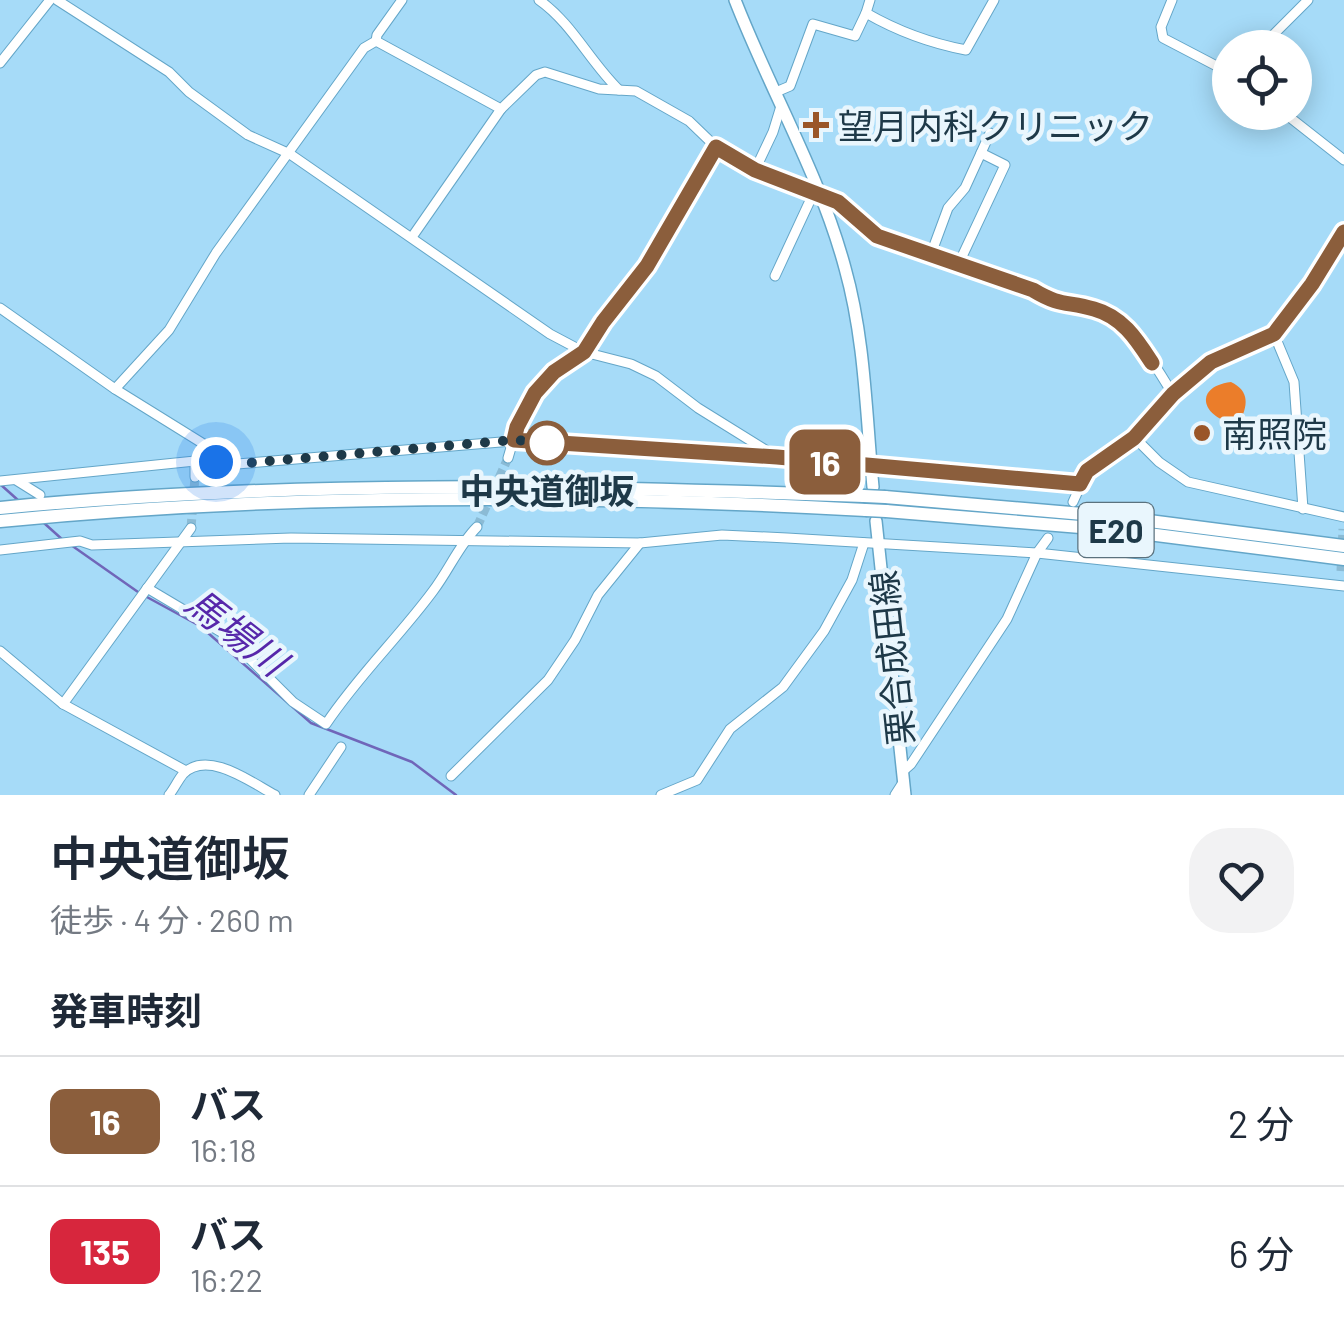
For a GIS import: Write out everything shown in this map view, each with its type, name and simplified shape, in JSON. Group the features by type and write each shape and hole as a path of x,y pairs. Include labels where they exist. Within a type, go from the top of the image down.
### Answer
{"highway":[{"name":"E20","path":"6,507 40,500 492,486 673,488 870,504"},
{"name":"E20","path":"0,521 274,504 472,499 886,504 1118,516 1344,546"},
{"name":"E20","path":"886,504 1118,530 1343,565"}],"main road":[{"name":"栗合成田線","path":"735,0 833,229 856,310 871,467 870,504 879,545 905,795"}],"street":[{"path":"1,59 53,0 169,72 248,135 290,154 550,334 584,352 631,364 656,376 777,457"},
{"path":"376,41 402,0"},
{"path":"539,0 554,11 619,90"},
{"path":"776,92 790,86 812,24 855,36 870,0"},
{"path":"866,13 926,42 966,50 994,0"},
{"path":"1172,0 1161,26 1164,38 1212,63"},
{"path":"1278,30 1308,0"},
{"path":"116,388 169,330 216,253 364,48 376,41"},
{"path":"376,41 501,109"},
{"path":"412,237 501,109 536,75 545,72 600,89 636,91 689,122 716,147 755,170 838,202 877,236 1033,290 1055,303 1109,315 1132,332 1173,394"},
{"path":"755,170 781,106"},
{"path":"1306,130 1344,160"},
{"path":"931,254 948,208 965,188 990,132"},
{"path":"508,458 517,427 535,393 554,372 584,352 647,266 716,147"},
{"path":"958,263 1006,165 981,154"},
{"path":"775,276 817,194"},
{"path":"1073,502 1087,471 1134,438 1173,394 1211,362 1274,334 1312,284 1344,232"},
{"path":"0,308 236,464"},
{"path":"1274,334 1294,382 1303,509"},
{"path":"1134,438 1188,482 1343,517 1343,529"},
{"path":"6,480 195,460 236,464 514,440 777,457 1080,484"},
{"path":"195,460 195,477"},
{"path":"6,480 40,500"},
{"path":"144,592 226,634 293,702 326,724 347,692 432,593 477,527"},
{"path":"64,704 191,528"},
{"path":"69,529 72,543"},
{"path":"0,550 72,543 308,538 640,543 722,536 1037,552 1343,588 1343,565"},
{"path":"895,795 903,776 1007,619 1037,552 1048,538"},
{"path":"661,795 697,780 730,729 783,687 824,631 852,580 864,542"},
{"path":"452,776 548,680 598,595 640,543"},
{"path":"0,651 64,704 186,771"},
{"path":"310,795 341,748"},
{"path":"169,795 186,771 201,766 222,767 275,795"}],"shaded area":[{"path":"1231,382 1242,390 1246,400 1239,423 1217,417 1206,404 1210,390"}],"waterway":[{"name":"馬場川","path":"0,484 19,501"},
{"name":"馬場川","path":"44,523 64,541"},
{"name":"馬場川","path":"71,545 138,592"},
{"name":"馬場川","path":"145,596 200,626 311,723 412,762 456,795"}],"tunnel":[{"path":"477,527 508,458"},
{"path":"191,528 195,477"},
{"path":"1341,571 1343,529"}],"bus line":[{"name":"16","path":"1152,363 1132,332 1109,315 1055,303 1033,290 877,236 838,202 755,170 716,147 647,266 584,352 554,372 535,393 514,440 777,457 1080,484 1087,471 1134,438 1173,394 1211,362 1274,334 1312,284 1344,232"}],"place":[{"name":"望月内科クリニック","path":"816,125"},
{"name":"南照院","path":"1202,433"},
{"name":"中央道御坂","path":"547,443"}],"route":[{"path":"216,462 236,464 514,440 552,443 547,443"}]}
